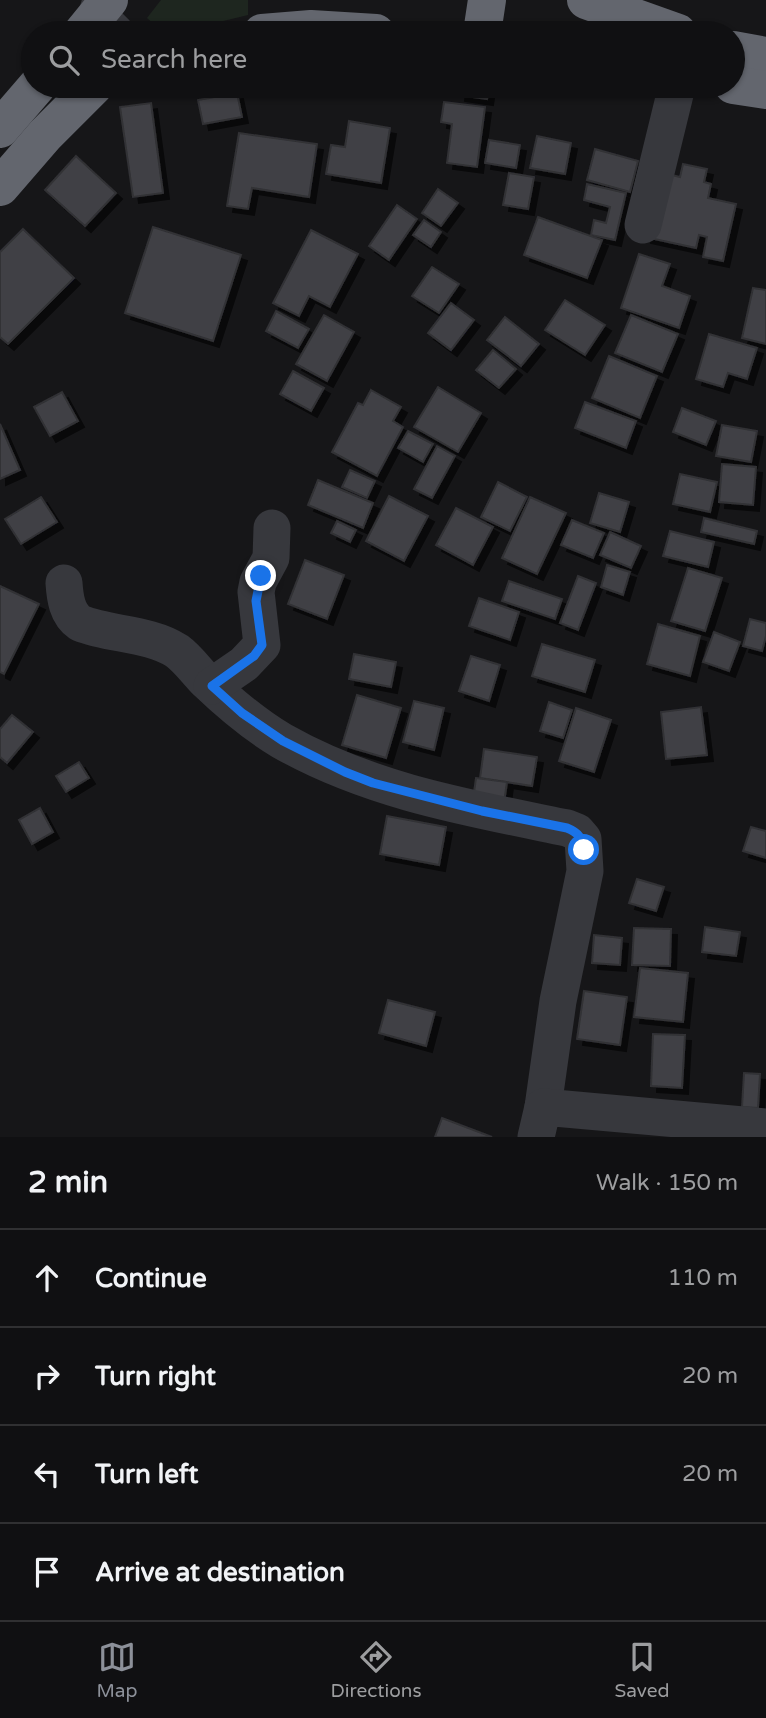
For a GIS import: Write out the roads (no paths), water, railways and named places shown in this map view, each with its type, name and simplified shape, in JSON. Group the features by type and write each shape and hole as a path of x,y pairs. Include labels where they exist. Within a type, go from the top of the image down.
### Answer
{"highway":[{"path":"484,21 487,0"},
{"path":"586,0 645,21"},
{"path":"745,52 766,56"},
{"path":"745,87 766,90"},
{"path":"0,129 27,98"},
{"path":"0,187 45,135 82,98"}],"street":[{"path":"643,225 674,98"},
{"path":"212,686 254,656 262,645 257,592 258,582 271,558 272,528"},
{"path":"64,583 65,598 71,613 80,623 162,644 178,652 242,713 283,741 345,772 373,783 577,832 583,839 583,882 558,1001 539,1122 766,1127"}]}
